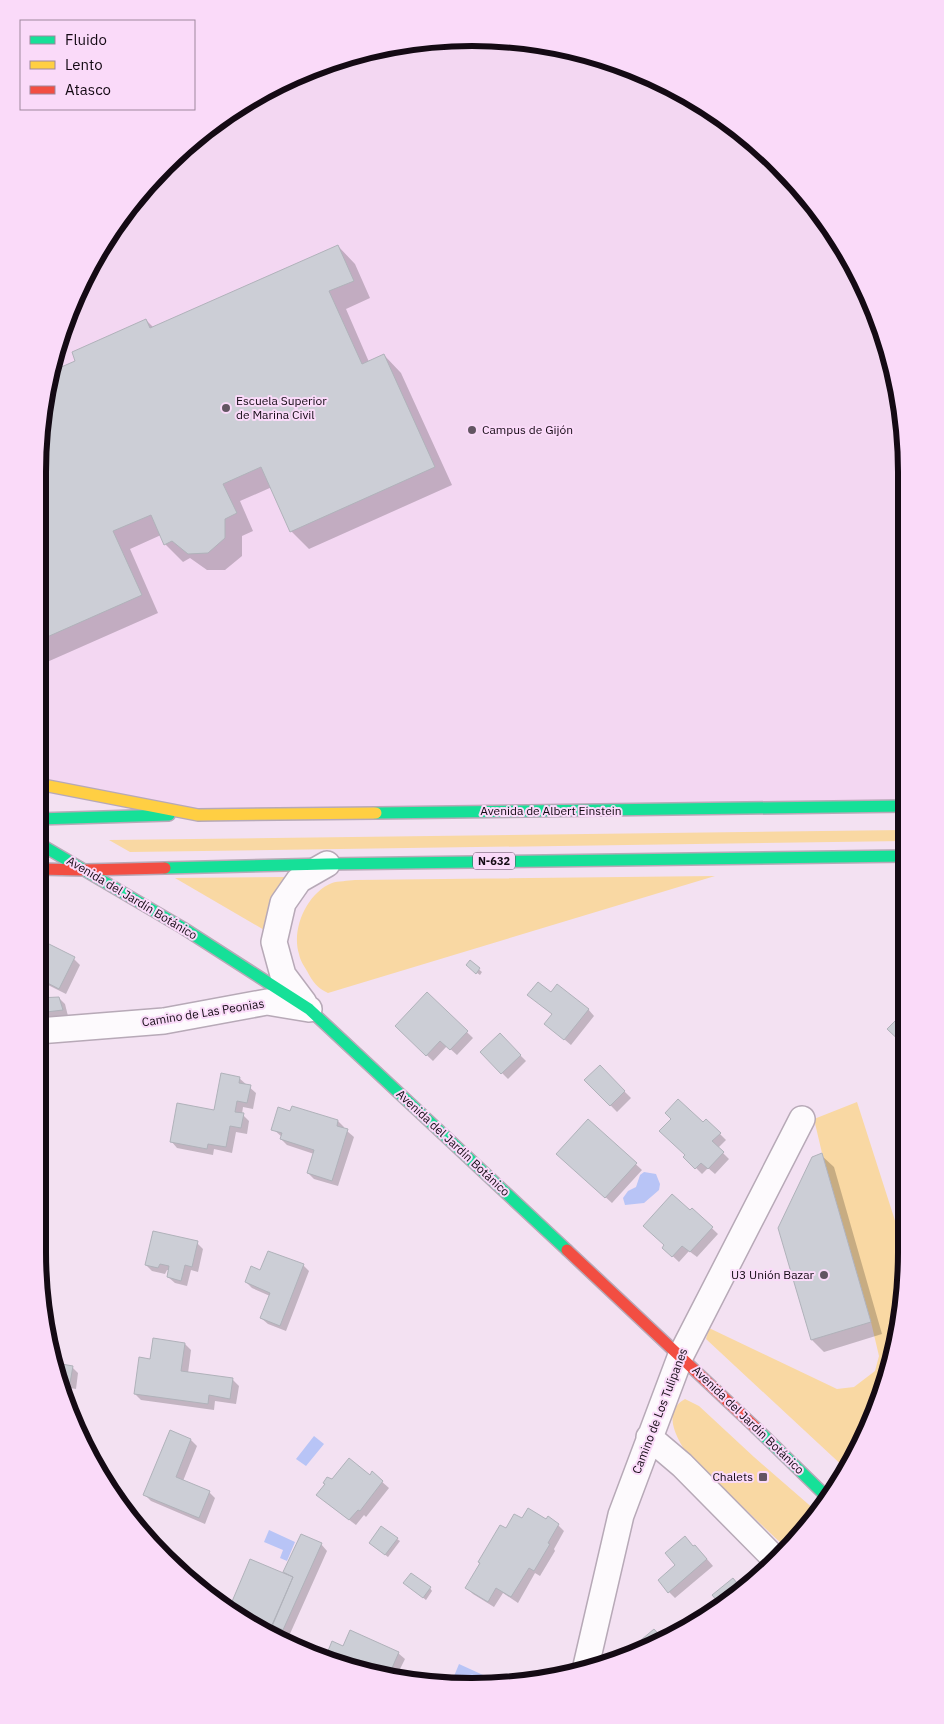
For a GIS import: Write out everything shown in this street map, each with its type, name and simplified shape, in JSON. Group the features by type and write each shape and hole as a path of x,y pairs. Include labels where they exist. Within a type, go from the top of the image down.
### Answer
{"main road":[{"name":"Avenida de Albert Einstein","path":"46,786 198,815"},
{"name":"Avenida de Albert Einstein","path":"46,819 198,815 898,806"},
{"name":"Avenida del Jardín Botánico","path":"46,848 184,928 309,1009 681,1355 823,1493"},
{"name":"N-632","path":"46,869 898,856"}],"street":[{"path":"309,1009 283,975 274,942 283,903 293,888 299,880 327,864"},
{"name":"Camino de Las Peonias","path":"46,1030 164,1021 267,1002 309,1009"},
{"name":"Camino de Los Tulipanes","path":"587,1662 621,1515 681,1355 802,1119"},
{"path":"649,1437 682,1465 771,1555"}],"shaded area":[{"name":"Campus de Gijón","path":"472,46 500,47 555,54 582,61 609,69 660,90 685,103 731,134 753,152 792,191 826,235 841,259 854,284 875,335 890,389 897,444 898,472 898,806 198,815 46,786 46,472 47,444 54,389 69,335 90,284 103,259 134,213 152,191 191,152 235,118 259,103 284,90 335,69 389,54 416,50"},
{"path":"898,830 898,841 130,852 109,840"},
{"path":"715,876 328,993 318,987 311,978 300,958 297,944 299,923 308,903 323,888 337,882 355,880"},
{"path":"288,877 266,931 175,878"},
{"path":"857,1102 898,1230 897,1280 890,1335 875,1389 854,1440 841,1465 706,1339 709,1328 837,1389 854,1387 875,1371 879,1356 871,1322 814,1119"},
{"path":"685,1399 699,1406 812,1508 782,1544 688,1455 673,1426 674,1411 678,1404"}],"water":[{"path":"644,1172 656,1174 660,1184 659,1190 644,1203 625,1205 623,1198 628,1191 636,1187 640,1175"},
{"path":"314,1436 324,1444 306,1466 296,1459"},
{"path":"269,1530 295,1542 287,1561 280,1558 283,1550 264,1542"},
{"path":"459,1664 488,1677 472,1678 454,1677"}],"building":[{"name":"Escuela Superior de Marina Civil","path":"338,245 354,281 329,291 362,364 384,354 435,467 290,532 261,467 223,484 237,513 225,519 225,538 208,553 188,554 172,541 164,545 151,515 113,531 142,595 46,637 47,444 54,389 59,368 75,361 72,352 146,319 150,328"},
{"path":"46,942 75,957 59,989 46,982"},
{"path":"470,960 480,968 476,974 466,965"},
{"path":"538,982 551,992 557,984 589,1009 564,1040 544,1024 552,1014 527,995"},
{"path":"427,992 468,1031 450,1050 440,1041 426,1056 395,1026"},
{"path":"59,997 63,1010 46,1012 46,998"},
{"path":"898,1018 898,1039 887,1029"},
{"path":"500,1033 521,1055 501,1074 480,1052"},
{"path":"600,1065 625,1091 610,1106 584,1080"},
{"path":"221,1073 240,1077 239,1083 251,1085 247,1103 237,1101 235,1112 244,1113 241,1128 230,1126 226,1147 208,1144 207,1149 170,1142 177,1103 214,1110"},
{"path":"678,1099 703,1122 706,1119 721,1133 712,1141 724,1152 708,1169 701,1163 695,1169 683,1157 685,1155 659,1131 671,1119 665,1113"},
{"path":"292,1106 338,1120 337,1126 348,1129 332,1181 307,1173 314,1150 280,1139 282,1133 271,1130 278,1107 290,1111"},
{"path":"588,1119 637,1163 605,1198 556,1154"},
{"name":"U3 Unión Bazar","path":"822,1153 871,1322 811,1340 778,1228 812,1157"},
{"path":"672,1194 690,1210 692,1208 713,1227 690,1252 682,1246 672,1257 662,1248 664,1245 643,1226"},
{"path":"153,1231 198,1241 192,1267 185,1265 181,1281 167,1277 169,1266 160,1264 158,1268 145,1265"},
{"path":"268,1251 304,1264 280,1326 260,1318 270,1293 245,1282 251,1266 260,1270"},
{"path":"153,1338 185,1343 181,1371 233,1378 230,1399 209,1395 208,1404 134,1394 139,1357 150,1359"},
{"path":"62,1364 73,1366 70,1383 67,1383"},
{"path":"170,1430 191,1439 176,1477 210,1491 199,1518 143,1495"},
{"path":"349,1458 370,1475 372,1471 383,1481 360,1511 358,1510 349,1520 316,1495 325,1484 323,1483 327,1477 332,1479"},
{"path":"528,1508 546,1519 548,1516 559,1524 534,1571 529,1568 511,1597 496,1588 488,1602 465,1588 500,1525 506,1528 514,1514 522,1518"},
{"path":"381,1526 398,1538 385,1555 369,1543"},
{"path":"301,1534 322,1543 283,1630 272,1625 293,1577 283,1572"},
{"path":"685,1536 707,1559 668,1593 658,1580 675,1565 665,1553"},
{"path":"250,1559 293,1577 271,1627 231,1603"},
{"path":"411,1573 431,1587 423,1598 403,1583"},
{"path":"733,1578 738,1584 717,1600 712,1595"},
{"path":"654,1629 659,1634 635,1645"},
{"path":"350,1630 399,1652 391,1670 328,1652 332,1641 343,1646"}],"traffic: fast":[{"path":"376,813 898,806"},
{"path":"46,819 169,815"},
{"path":"46,848 183,928 309,1009 567,1250"},
{"path":"165,868 898,856"},
{"path":"756,1428 823,1493"}],"traffic: slow":[{"path":"46,786 198,815 376,813"}],"traffic: jam":[{"path":"46,869 165,868"},
{"path":"567,1250 756,1428"}],"place":[{"name":"Escuela Superior de Marina Civil","path":"226,408"},
{"name":"Campus de Gijón","path":"472,430"},
{"name":"U3 Unión Bazar","path":"824,1275"},
{"name":"Chalets","path":"763,1477"}]}
